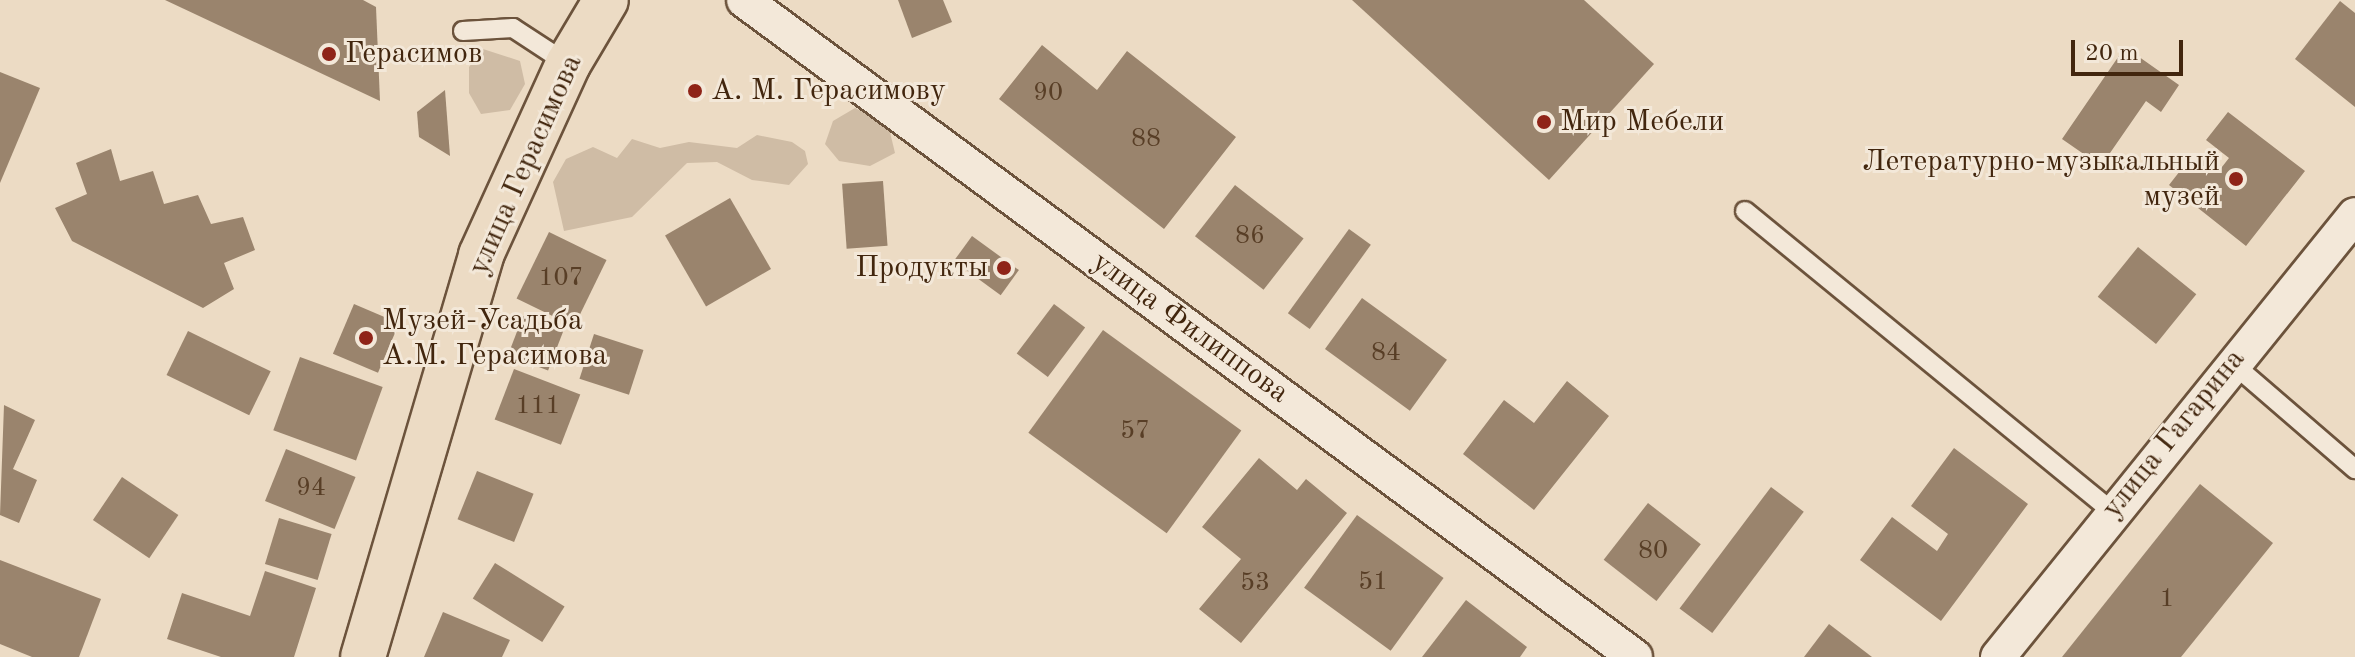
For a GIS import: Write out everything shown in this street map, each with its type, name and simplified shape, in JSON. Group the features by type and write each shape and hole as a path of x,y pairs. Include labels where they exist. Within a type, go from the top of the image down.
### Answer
{"main road":[{"name":"улица Герасимова","path":"363,657 481,255 568,64 606,0"}],"street":[{"name":"улица Филиппова","path":"744,0 1635,657"},
{"name":"улица Гагарина","path":"1998,657 2231,362 2355,215"}],"lane":[{"path":"463,31 513,28 568,64"},
{"path":"1745,211 2111,511"},
{"path":"2231,362 2355,469"}],"shaded area":[{"path":"483,49 520,61 525,84 510,110 481,114 469,93 469,67"},
{"path":"855,108 888,124 895,153 870,166 839,161 825,144 833,121"},
{"path":"757,135 792,142 805,151 808,164 789,185 752,180 717,162 687,163 632,217 564,231 553,182 566,159 593,147 617,158 632,139 660,148 689,142 737,148"}],"building":[{"name":"Герасимов","path":"165,0 363,0 376,7 380,101"},
{"path":"898,0 943,0 952,22 912,38"},
{"name":"Мир Мебели","path":"1352,0 1584,0 1654,64 1549,180"},
{"path":"2340,1 2355,13 2355,107 2295,59"},
{"path":"1042,45 1097,90 1127,51 1236,137 1164,229 999,99"},
{"path":"2125,47 2179,85 2161,112 2146,101 2101,166 2062,139"},
{"path":"0,72 40,88 0,183"},
{"path":"445,90 450,156 419,137 417,112"},
{"name":"Летературно-музыкальный музей","path":"2228,112 2305,171 2246,246 2169,185 2194,153 2218,172 2229,158 2206,140"},
{"path":"111,149 120,181 153,171 164,204 198,195 211,224 243,217 255,250 224,263 234,289 203,308 72,241 55,208 87,194 76,163"},
{"path":"883,181 888,246 847,249 842,184"},
{"path":"1235,185 1304,239 1264,290 1195,236"},
{"path":"730,198 771,269 706,307 665,236"},
{"path":"1349,229 1371,245 1310,329 1288,313"},
{"path":"549,232 607,260 574,327 517,299"},
{"path":"972,236 1019,270 1001,295 954,261"},
{"path":"2138,247 2196,294 2156,344 2098,297"},
{"path":"1362,298 1447,360 1410,411 1325,349"},
{"name":"Музей-Усадьба А.М. Герасимова","path":"354,304 399,323 378,373 333,354"},
{"path":"1054,304 1085,327 1048,377 1017,354"},
{"path":"523,316 563,331 548,371 508,355"},
{"path":"1103,330 1241,431 1167,533 1028,433"},
{"path":"188,331 271,371 249,415 167,375"},
{"path":"594,334 643,350 629,395 579,379"},
{"path":"300,357 383,387 356,460 273,430"},
{"path":"514,369 580,394 561,445 495,419"},
{"path":"1567,381 1609,416 1534,510 1463,454 1504,400 1534,423"},
{"path":"4,405 35,420 13,469 37,480 19,523 0,515"},
{"path":"1954,448 2028,504 1941,621 1860,560 1892,517 1937,551 1948,534 1911,506"},
{"path":"286,449 356,477 335,529 265,501"},
{"path":"1259,458 1297,490 1306,479 1347,513 1241,643 1199,609 1241,559 1202,527"},
{"path":"477,471 534,494 514,542 458,519"},
{"path":"122,477 178,515 149,558 93,520"},
{"path":"2200,484 2273,543 2181,657 2062,657"},
{"path":"1771,487 1804,512 1712,633 1680,608"},
{"path":"1648,503 1701,544 1656,601 1604,560"},
{"path":"1357,515 1444,578 1391,651 1304,588"},
{"path":"279,518 332,534 318,580 265,564"},
{"path":"0,560 101,599 79,657 32,657 0,644"},
{"path":"495,563 565,606 542,642 473,599"},
{"path":"265,571 316,588 294,657 221,657 167,639 182,593 250,616"},
{"path":"1466,600 1527,647 1520,657 1422,657"},
{"path":"443,612 510,640 502,657 424,657"},
{"path":"1829,624 1872,657 1804,657"}],"place":[{"name":"Герасимов","path":"329,54"},
{"name":"А. М. Герасимову","path":"695,91"},
{"name":"Мир Мебели","path":"1544,122"},
{"name":"Летературно-музыкальный музей","path":"2236,179"},
{"name":"Продукты","path":"1004,268"},
{"name":"Музей-Усадьба А.М. Герасимова","path":"366,338"}]}
